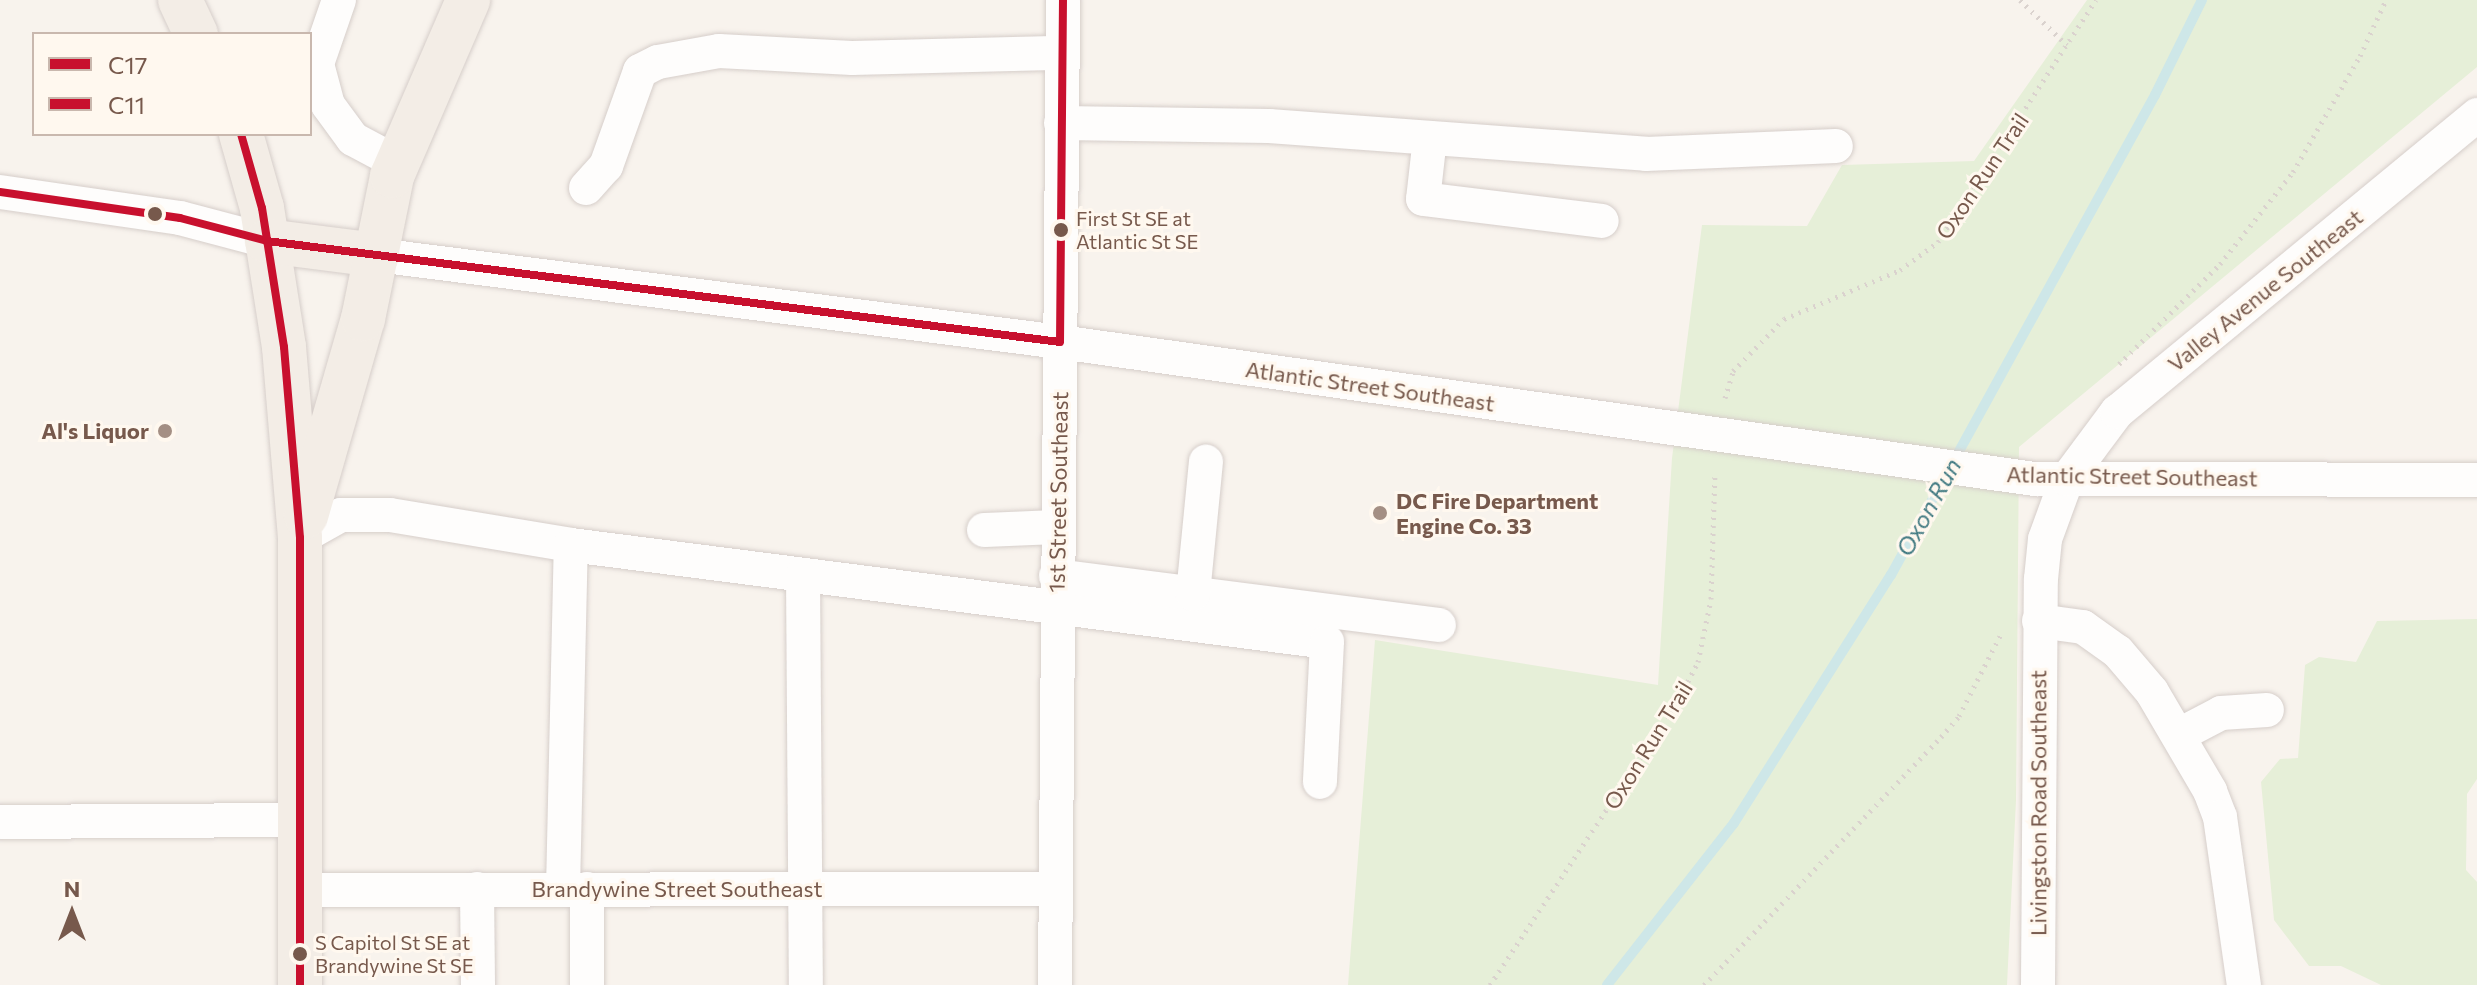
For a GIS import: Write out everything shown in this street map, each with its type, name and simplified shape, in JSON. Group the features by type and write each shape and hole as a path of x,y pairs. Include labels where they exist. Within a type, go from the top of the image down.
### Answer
{"main road":[{"path":"180,0 195,32"},
{"path":"300,538 377,255 398,163 468,0"},
{"path":"241,136 267,241 284,347 300,538 300,985"},
{"name":"Atlantic Street Southeast","path":"267,241 377,255"}],"street":[{"path":"339,0 317,64 328,105 353,139 398,163"},
{"name":"1st Street Southeast","path":"1055,985 1063,0"},
{"path":"586,188 606,166 640,71 658,62 719,51 852,58 1063,53"},
{"name":"Valley Avenue Southeast","path":"2067,479 2117,412 2477,115"},
{"path":"1061,123 1269,126 1646,154 1836,146"},
{"path":"1430,138 1423,199 1602,221"},
{"path":"0,192 180,218 267,241"},
{"name":"Atlantic Street Southeast","path":"377,255 1060,342 2023,477 2477,480"},
{"path":"1193,594 1206,462"},
{"name":"Livingston Road Southeast","path":"2038,985 2039,621 2045,539 2067,479"},
{"path":"300,538 341,515 390,515 571,545 803,575 1056,591 1193,594 1439,625"},
{"path":"984,530 1057,527"},
{"path":"571,545 575,889 587,985"},
{"path":"803,575 806,985"},
{"path":"1056,591 1327,642 1320,782"},
{"path":"2039,621 2077,624 2105,640 2141,676 2179,735 2217,805 2244,985"},
{"path":"2179,735 2221,713 2267,710"},
{"path":"0,822 300,820"},
{"path":"477,889 478,985"},
{"name":"Brandywine Street Southeast","path":"300,890 1054,889"}],"path":[{"path":"2020,0 2067,45"},
{"name":"Oxon Run Trail","path":"1725,398 1733,371 1784,319 1900,270 1938,242 2096,0"},
{"path":"2114,368 2220,264 2293,172 2360,56 2386,0"},
{"name":"Oxon Run Trail","path":"1490,985 1673,710 1698,662 1711,599 1715,474"},
{"path":"1704,985 1959,716 2002,632"}],"green space":[{"path":"2087,0 2477,0 2477,67 2019,447 2016,800 2007,985 1348,985 1375,640 1658,685 1672,458 1702,225 1807,226 1842,165 1974,161"},
{"path":"2477,619 2477,779 2467,794 2466,870 2477,882 2477,985 2381,985 2341,966 2309,966 2274,920 2261,782 2280,759 2298,758 2305,665 2319,657 2356,662 2377,621"}],"waterway":[{"name":"Oxon Run","path":"1607,985 1734,823 1891,575 2155,95 2202,0"}],"transit line":[{"name":"C17","path":"1060,342 1063,0"},
{"name":"C11","path":"242,136 262,208 284,347 300,538 300,985"},
{"name":"C17","path":"0,192 180,218 267,241 1060,342"}],"place":[{"name":"First St SE at Atlantic St SE","path":"1061,230"},
{"name":"Al's Liquor","path":"165,431"},
{"name":"DC Fire Department Engine Co. 33","path":"1380,513"},
{"name":"S Capitol St SE at Brandywine St SE","path":"300,954"}]}
